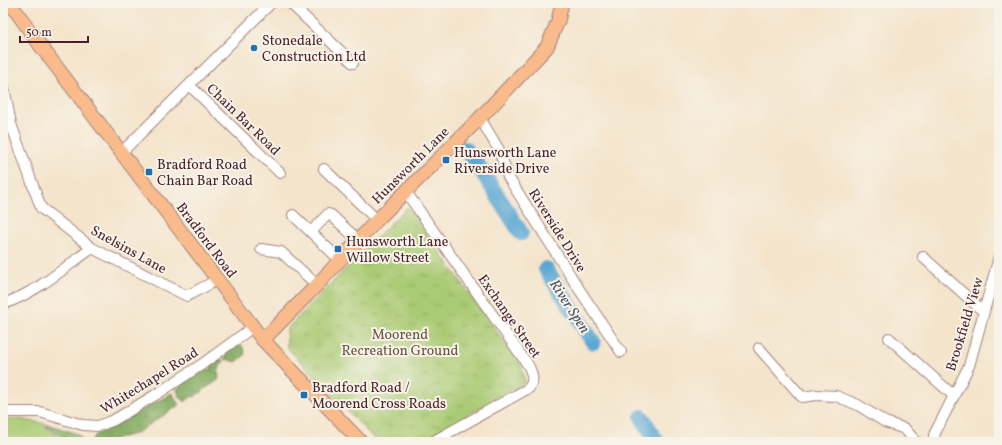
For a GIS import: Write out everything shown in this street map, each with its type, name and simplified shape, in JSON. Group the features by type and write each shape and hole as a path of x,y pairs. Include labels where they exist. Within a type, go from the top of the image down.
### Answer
{"main road":[{"name":"Bradford Road","path":"10,3 40,45 263,340 361,442"},
{"name":"Bradford Road","path":"20,3 40,45"},
{"name":"Hunsworth Lane","path":"263,340 317,285 377,220 480,118 547,47 558,21 562,3"}],"street":[{"name":"Chain Bar Road","path":"121,152 271,3"},
{"path":"290,3 353,63"},
{"name":"Snelsins Lane","path":"3,83 12,124 41,208 92,248 187,296 217,280"},
{"name":"Chain Bar Road","path":"190,85 280,173"},
{"name":"Riverside Drive","path":"480,118 499,150 508,177 621,352"},
{"path":"324,169 377,220"},
{"name":"Exchange Street","path":"406,192 528,365 533,377 532,384 529,388 432,442"},
{"path":"311,232 328,214 331,215 358,240"},
{"path":"293,215 340,260"},
{"path":"3,304 12,301 41,285 92,248"},
{"path":"261,249 281,252 317,285"},
{"path":"923,256 984,312"},
{"name":"Brookfield View","path":"935,442 934,436 969,366 999,257"},
{"name":"Whitechapel Road","path":"3,412 40,412 84,425 98,426 114,420 162,391 253,327"},
{"path":"889,338 954,396"},
{"path":"759,348 802,397 816,395 836,396 858,405 886,422 905,429 916,442"}],"green space":[{"name":"Moorend Recreation Ground","path":"407,207 521,365 525,382 421,442 377,442 287,347 287,328"},
{"path":"236,343 241,344 245,352 244,356 236,362 226,359 222,363 218,373 219,379 201,393 198,393 195,397 192,396 185,402 179,396 177,389 198,372 212,369 210,364 219,358 221,361 226,358 226,350"},
{"path":"172,393 179,405 135,434 101,442 90,442 96,435"},
{"path":"20,419 46,424 46,427 57,436 55,442 3,442 3,420"},
{"path":"47,424 78,434 84,442 67,442 47,426"}],"waterway":[{"name":"River Spen","path":"465,149 474,159 521,233"},
{"name":"River Spen","path":"546,269 593,342"},
{"name":"River Spen","path":"642,417 657,442"}],"place":[{"name":"Stonedale Construction Ltd","path":"254,48"},
{"name":"Hunsworth Lane Riverside Drive","path":"446,160"},
{"name":"Bradford Road Chain Bar Road","path":"149,172"},
{"name":"Hunsworth Lane Willow Street","path":"338,249"},
{"name":"Bradford Road / Moorend Cross Roads","path":"304,395"}]}
